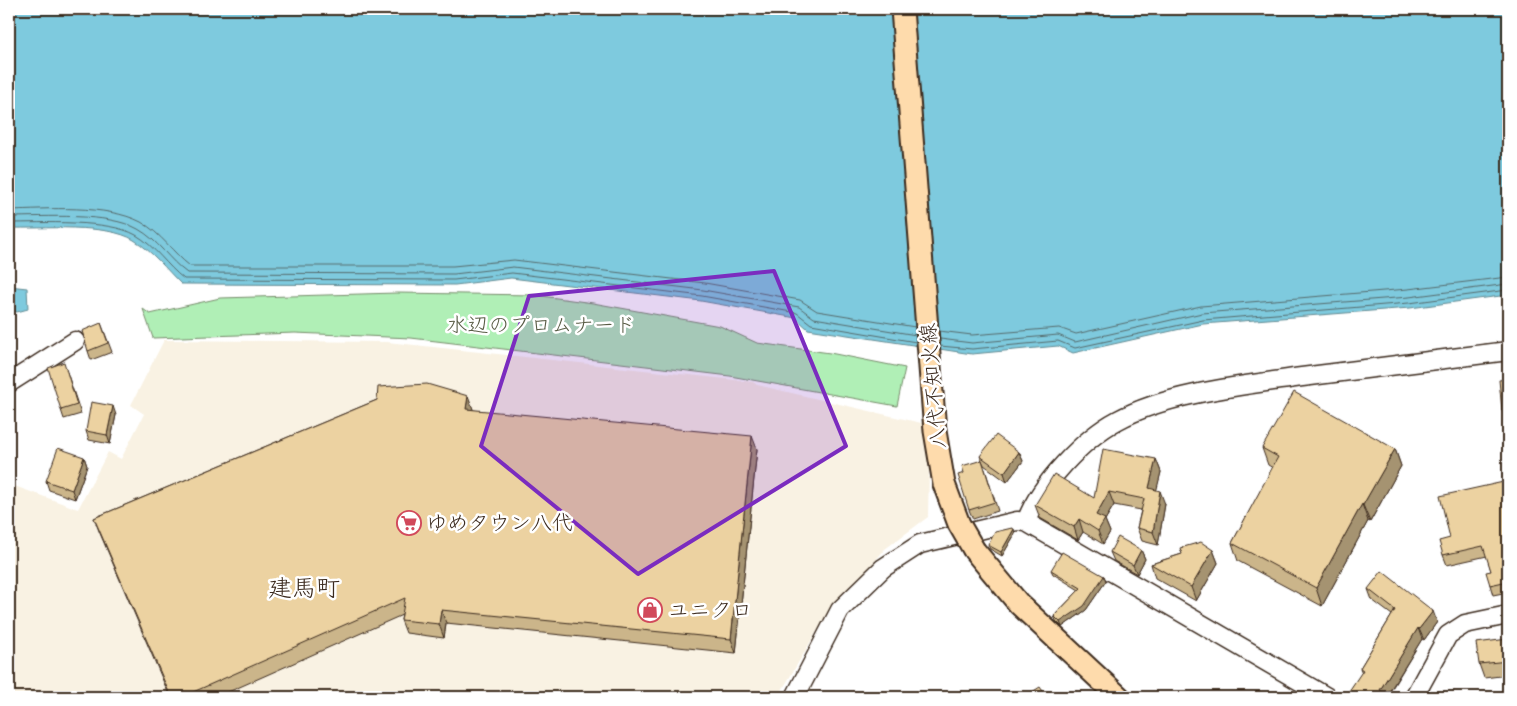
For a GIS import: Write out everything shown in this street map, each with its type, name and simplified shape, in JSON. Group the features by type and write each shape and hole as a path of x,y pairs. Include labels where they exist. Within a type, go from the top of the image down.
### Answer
{"main road":[{"name":"八代不知火線","path":"902,9 935,431 944,484 959,524 974,550 1019,604 1120,697"}],"street":[{"path":"9,383 76,341"},
{"path":"1026,522 1033,503 1071,456 1118,420 1169,400 1247,385 1508,352"},
{"path":"794,697 840,610 882,568 920,544 1017,521 1026,522 1327,697"},
{"path":"1414,697 1448,635 1465,624 1508,615"}],"highlighted area":[{"path":"774,271 846,446 638,574 481,446 529,296"}],"shaded area":[{"path":"164,340 387,342 753,382 757,385 930,425 928,517 885,549 817,631 778,697 9,697 9,484 78,509 108,452 121,459 144,414 131,405"}],"green space":[{"name":"水辺のプロムナード","path":"397,293 535,295 593,303 720,326 757,343 830,353 905,368 897,406 730,376 411,338 295,333 153,338 143,309 150,314 220,298"}],"water":[{"path":"9,9 1508,9 1508,295 1410,308 1203,324 1073,353 1058,346 972,354 808,329 796,318 701,301 511,278 455,285 181,284 147,249 134,240 122,235 91,229 9,228"},
{"path":"9,286 27,288 28,309 17,312 9,309"}],"building":[{"path":"101,323 108,343 88,351 82,331"},
{"path":"64,362 77,405 61,410 48,368"},
{"path":"1508,379 1508,409 1502,410 1499,380"},
{"path":"427,384 468,396 466,409 752,436 731,639 441,610 439,624 401,620 405,598 182,697 171,697 94,518 377,400 378,387"},
{"path":"1294,392 1395,449 1362,504 1316,588 1232,543 1278,457 1262,448"},
{"path":"91,402 113,406 107,435 86,431"},
{"path":"996,435 1019,452 1004,473 980,456"},
{"path":"58,448 84,457 72,490 46,481"},
{"path":"1103,449 1156,459 1149,488 1160,491 1153,532 1137,528 1144,499 1109,492 1096,515 1105,519 1098,531 1079,519 1074,527 1035,505 1054,474 1094,498"},
{"path":"982,460 995,502 969,510 958,475 964,473 962,466"},
{"path":"1508,481 1508,581 1490,585 1486,572 1491,571 1483,546 1443,555 1439,541 1450,538 1440,496"},
{"path":"1014,529 1001,552 988,545 995,532"},
{"path":"1118,537 1141,550 1133,565 1110,552"},
{"path":"1201,542 1213,550 1191,587 1151,564 1182,554 1180,548"},
{"path":"1062,552 1104,576 1084,606 1060,622 1054,616 1081,588 1051,570"},
{"path":"1382,571 1433,611 1418,628 1380,690 1390,697 1345,697 1363,670 1360,668 1395,610 1368,589"},
{"path":"1508,639 1508,661 1479,664 1476,643"},
{"path":"1040,687 1047,697 1024,697"}],"place":[{"name":"ゆめタウン八代","path":"409,523"},
{"name":"ユニクロ","path":"650,610"}],"district":[{"name":"建馬町","path":"304,588"}]}
